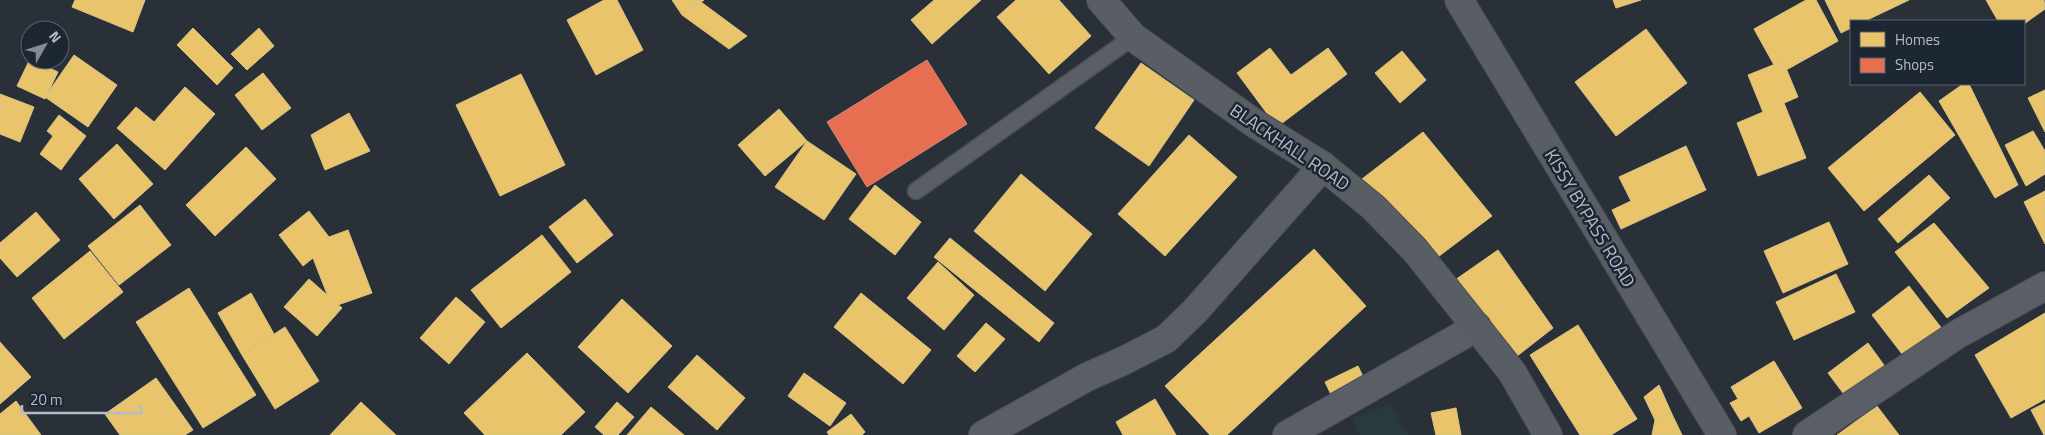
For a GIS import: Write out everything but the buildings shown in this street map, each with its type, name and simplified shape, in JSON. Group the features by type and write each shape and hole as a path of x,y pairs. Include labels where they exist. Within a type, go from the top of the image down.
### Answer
{"street":[{"name":"BLACKHALL ROAD","path":"1101,0 1133,37 1254,123 1323,166 1373,206 1415,250 1512,372 1548,435"},
{"name":"KISSY BYPASS ROAD","path":"1459,0 1722,435"},
{"path":"983,435 1087,377 1166,339 1195,311 1323,166"},
{"path":"1807,435 1958,334 2045,286"},
{"path":"1287,435 1477,327"}],"lane":[{"path":"916,190 1133,37"}],"green space":[{"path":"1390,404 1409,435 1360,435 1352,418"}]}
